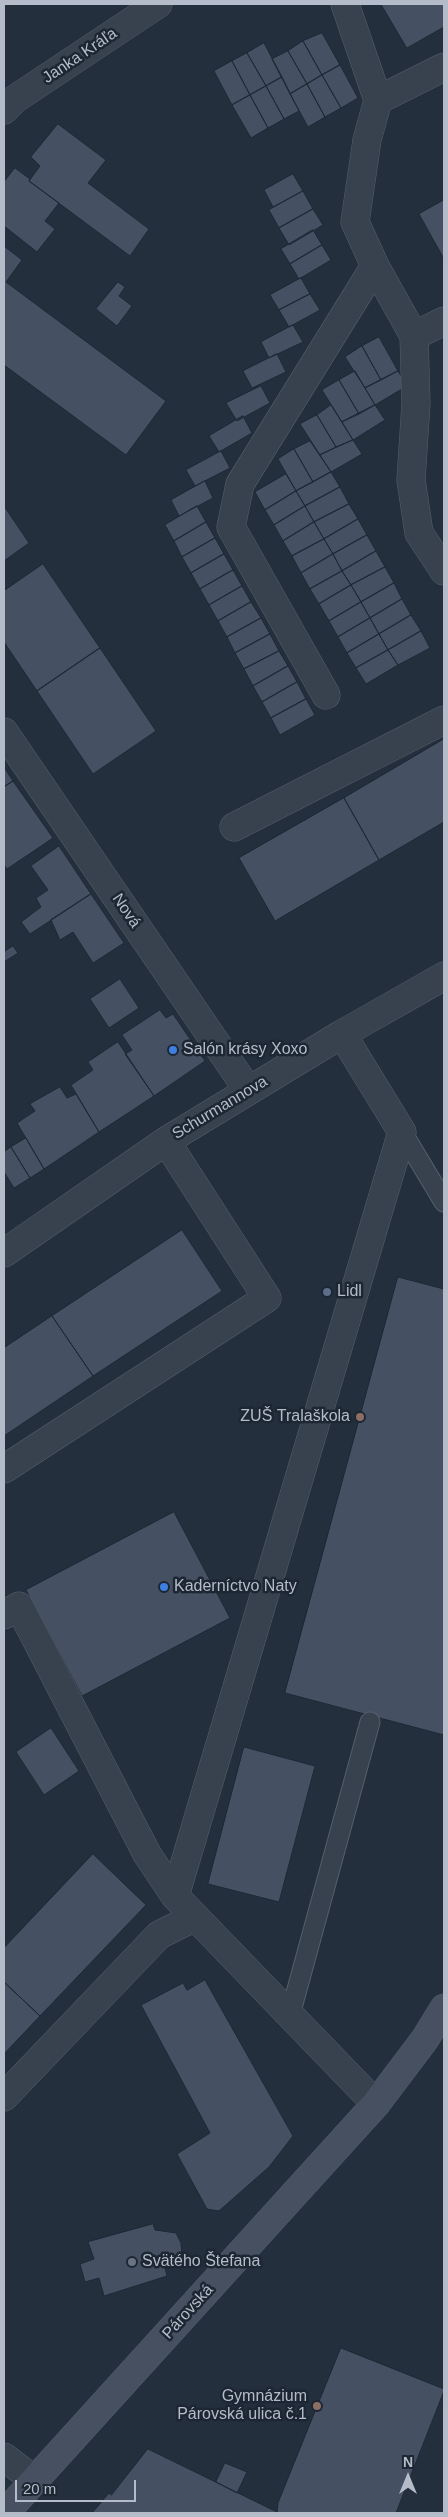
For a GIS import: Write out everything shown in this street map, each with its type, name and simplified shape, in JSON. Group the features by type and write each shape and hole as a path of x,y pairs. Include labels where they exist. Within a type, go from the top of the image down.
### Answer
{"street":[{"name":"Janka Kráľa","path":"4,110 15,99 158,4"},
{"path":"345,4 378,100 367,140 355,222 375,266 414,336 416,403 411,480 419,533 444,571"},
{"path":"378,100 444,66"},
{"path":"326,695 231,526 240,484 375,266"},
{"path":"414,336 444,320"},
{"path":"234,827 444,720"},
{"name":"Nová","path":"4,732 248,1090"},
{"name":"Schurmannova","path":"4,1253 166,1141 342,1034 444,976"},
{"path":"175,1896 402,1132 342,1034"},
{"path":"4,1469 267,1298 166,1141"},
{"path":"4,1615 19,1606 147,1854 175,1896 376,2104"},
{"path":"4,2096 159,1935 196,1917"},
{"name":"Párovská","path":"5,2513 435,2037 444,2008"},
{"path":"4,2458 34,2480"}],"lane":[{"path":"402,1132 444,1202"},
{"path":"290,2015 370,1722"}],"building":[{"path":"381,4 444,4 444,27 407,48"},
{"path":"322,33 340,65 322,75 303,41"},
{"path":"303,41 322,75 307,84 288,51"},
{"path":"264,43 282,77 266,86 247,53"},
{"path":"288,51 307,84 290,94 272,59"},
{"path":"247,53 266,86 250,95 232,61"},
{"path":"232,61 250,95 232,105 214,71"},
{"path":"340,65 358,98 341,108 322,75"},
{"path":"322,75 341,108 325,117 307,84"},
{"path":"282,77 299,111 284,119 266,86"},
{"path":"307,84 325,117 308,127 290,94"},
{"path":"266,86 284,119 268,128 250,95"},
{"path":"250,95 268,128 251,138 232,105"},
{"path":"58,124 106,160 88,183 149,229 130,256 29,181 40,166 31,157"},
{"path":"15,168 59,203 45,221 55,229 37,252 4,226 4,182"},
{"path":"293,174 303,191 273,207 264,190"},
{"path":"303,191 313,209 279,228 269,210"},
{"path":"444,200 444,259 419,214"},
{"path":"313,209 323,225 289,245 279,228"},
{"path":"313,230 322,245 290,264 281,249"},
{"path":"322,245 331,260 299,279 290,264"},
{"path":"4,246 22,260 6,282 166,401 126,455 4,365"},
{"path":"301,278 310,294 279,310 270,295"},
{"path":"118,282 125,287 119,296 132,306 117,326 96,309"},
{"path":"310,294 320,310 289,327 279,310"},
{"path":"293,325 303,342 269,358 261,342"},
{"path":"379,337 398,371 381,380 362,346"},
{"path":"362,346 381,380 365,388 345,357"},
{"path":"277,354 286,372 252,388 243,371"},
{"path":"355,371 375,405 359,414 339,380"},
{"path":"398,371 407,386 375,405 365,388"},
{"path":"339,380 359,414 342,422 322,390"},
{"path":"261,386 270,403 237,421 226,403"},
{"path":"331,405 353,440 336,447 317,415"},
{"path":"375,405 385,420 353,440 342,422"},
{"path":"317,415 336,447 320,455 300,424"},
{"path":"243,416 252,433 219,452 209,436"},
{"path":"353,440 362,454 331,472 320,455"},
{"path":"310,441 331,472 313,482 294,449"},
{"path":"294,449 313,482 296,491 278,459"},
{"path":"221,451 230,468 195,486 186,470"},
{"path":"331,472 340,487 305,506 296,491"},
{"path":"286,474 296,491 265,510 255,492"},
{"path":"205,481 213,498 179,516 171,500"},
{"path":"340,487 349,504 314,522 305,506"},
{"path":"296,491 305,506 274,525 265,510"},
{"path":"349,504 358,519 324,539 314,522"},
{"path":"4,506 29,543 4,561"},
{"path":"197,506 206,522 174,541 165,525"},
{"path":"305,506 314,522 283,541 274,525"},
{"path":"358,519 367,535 333,554 324,539"},
{"path":"206,522 215,538 182,557 174,541"},
{"path":"314,522 324,539 292,556 283,541"},
{"path":"367,535 376,551 342,571 333,554"},
{"path":"215,538 224,554 191,573 182,557"},
{"path":"324,539 333,554 301,573 292,556"},
{"path":"376,551 385,567 351,585 342,571"},
{"path":"224,554 233,570 200,589 191,573"},
{"path":"333,554 342,571 310,589 301,573"},
{"path":"43,564 100,648 37,691 4,642 4,591"},
{"path":"385,567 394,583 361,602 351,585"},
{"path":"233,570 242,586 209,605 200,589"},
{"path":"342,571 351,585 319,604 310,589"},
{"path":"394,583 402,599 370,618 361,602"},
{"path":"351,585 361,602 329,621 319,604"},
{"path":"242,586 251,602 218,621 209,605"},
{"path":"402,599 411,615 379,634 370,618"},
{"path":"251,602 261,618 227,637 218,621"},
{"path":"361,602 370,618 338,637 329,621"},
{"path":"411,615 421,631 388,650 379,634"},
{"path":"261,618 270,634 235,653 227,637"},
{"path":"370,618 379,634 347,653 338,637"},
{"path":"421,631 430,648 398,665 388,650"},
{"path":"270,634 279,651 244,669 235,653"},
{"path":"379,634 388,650 356,668 347,653"},
{"path":"100,648 156,731 93,774 37,691"},
{"path":"388,650 398,665 366,684 356,668"},
{"path":"279,651 288,666 253,686 244,669"},
{"path":"288,666 297,682 262,702 253,686"},
{"path":"297,682 306,699 271,718 262,702"},
{"path":"306,699 315,715 280,735 271,718"},
{"path":"444,739 444,822 379,860 344,798"},
{"path":"4,767 13,781 4,787"},
{"path":"13,781 53,838 7,869 4,865 4,787"},
{"path":"344,798 379,860 275,921 239,858"},
{"path":"59,846 91,894 30,934 21,922 41,907 36,898 48,890 31,866"},
{"path":"91,894 124,943 93,963 73,932 60,940 51,920"},
{"path":"13,946 18,953 4,962 4,952"},
{"path":"120,979 139,1008 109,1028 90,999"},
{"path":"160,1010 166,1018 173,1014 205,1061 154,1096 125,1054 132,1050 122,1035"},
{"path":"118,1042 154,1096 99,1132 71,1085 93,1070 88,1062"},
{"path":"60,1087 67,1098 76,1094 99,1132 44,1169 17,1123 35,1111 30,1104"},
{"path":"26,1138 44,1169 30,1178 11,1147"},
{"path":"11,1147 30,1178 14,1188 4,1172 4,1152"},
{"path":"182,1230 222,1291 93,1376 52,1316"},
{"path":"398,1277 444,1289 444,1735 285,1693"},
{"path":"52,1316 93,1376 4,1436 4,1348"},
{"path":"174,1512 230,1618 82,1696 26,1590"},
{"path":"51,1728 79,1771 44,1795 16,1752"},
{"path":"244,1747 315,1766 279,1902 208,1884"},
{"path":"93,1854 146,1905 40,2016 4,1982 4,1948"},
{"path":"205,1980 293,2136 269,2167 219,2211 207,2209 177,2154 210,2133 141,2005 183,1983 187,1990"},
{"path":"4,1982 40,2016 4,2054"},
{"name":"Svätého Štefana","path":"153,2224 155,2230 176,2233 181,2243 182,2255 177,2264 165,2268 167,2276 104,2296 99,2278 85,2282 80,2264 94,2259 88,2242"},
{"path":"341,2348 444,2389 444,2391 396,2513 277,2513 278,2503"},
{"path":"148,2449 277,2513 92,2513 109,2493 111,2495"},
{"path":"225,2463 247,2472 237,2493 216,2482"}],"place":[{"name":"Salón krásy Xoxo","path":"173,1050"},
{"name":"Lidl","path":"327,1292"},
{"name":"ZUŠ Tralaškola","path":"360,1417"},
{"name":"Kaderníctvo Naty","path":"164,1587"},
{"name":"Svätého Štefana","path":"132,2262"},
{"name":"Gymnázium Párovská ulica č.1","path":"317,2406"}]}
